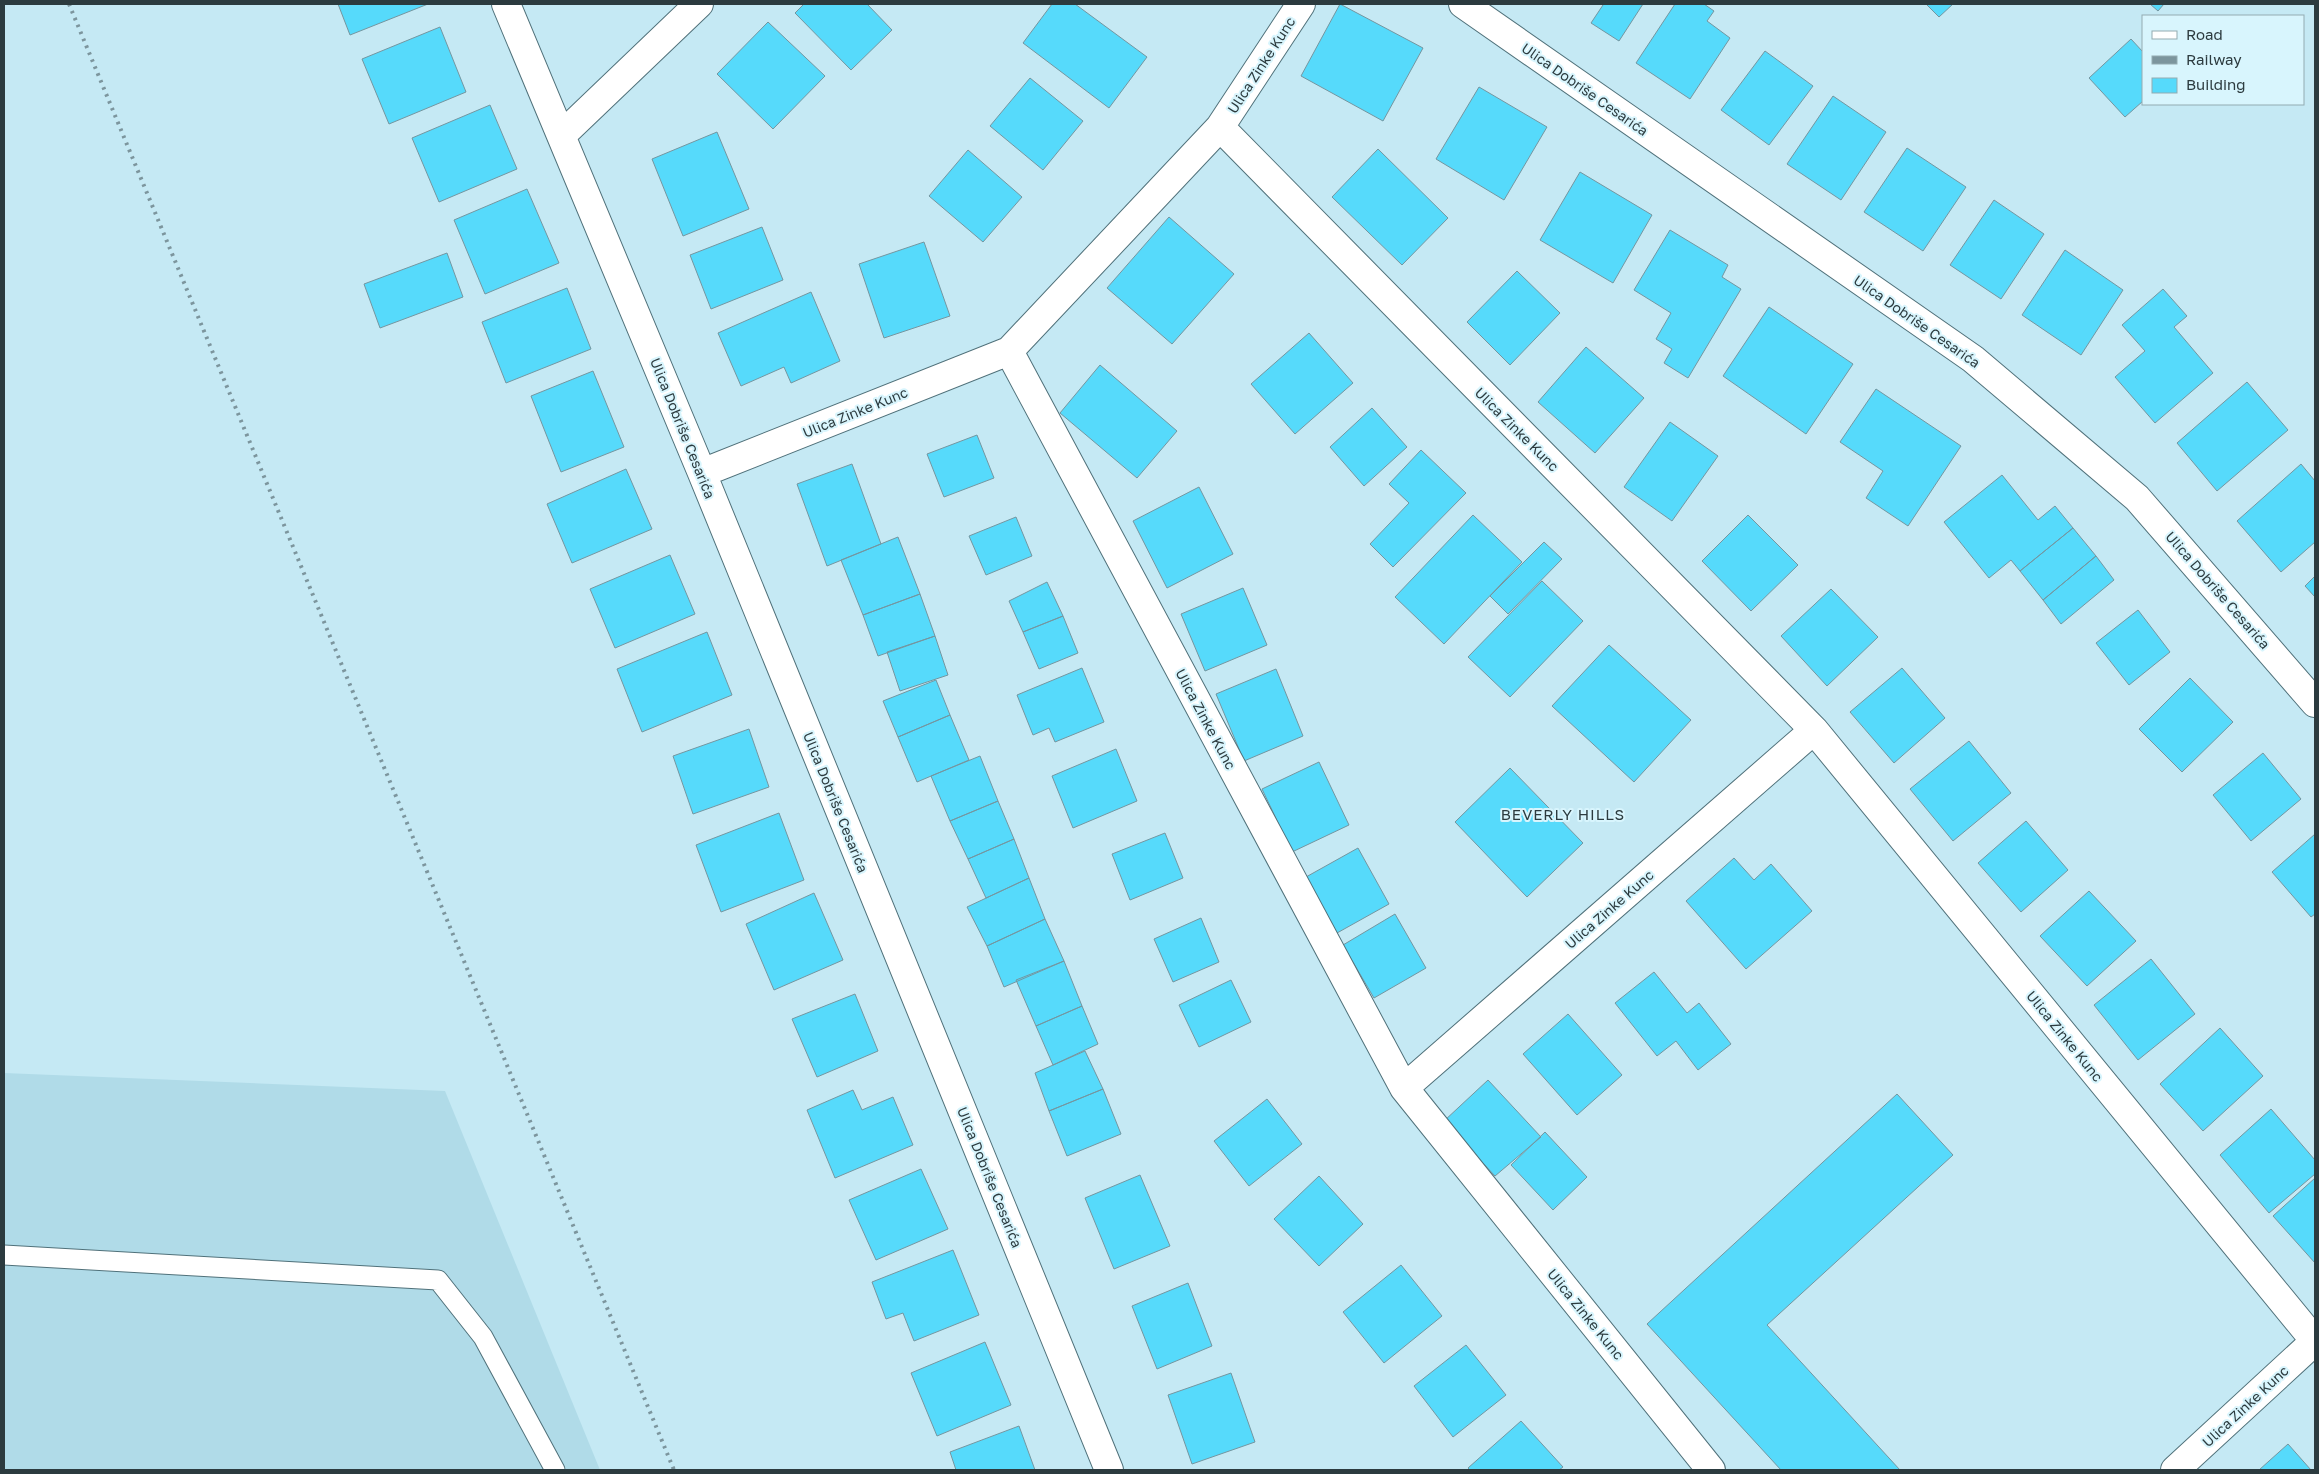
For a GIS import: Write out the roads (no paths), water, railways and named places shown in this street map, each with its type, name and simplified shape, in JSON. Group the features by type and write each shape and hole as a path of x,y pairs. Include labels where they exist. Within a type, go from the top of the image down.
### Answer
{"street":[{"name":"Ulica Dobriše Cesarića","path":"506,4 702,473 1110,1470"},
{"path":"562,135 698,4"},
{"name":"Ulica Zinke Kunc","path":"702,473 1009,351 1220,127 1302,4"},
{"name":"Ulica Dobriše Cesarića","path":"1463,4 1973,359 2137,498 2315,702"},
{"name":"Ulica Zinke Kunc","path":"1220,127 1814,730 2315,1341 2175,1470"},
{"name":"Ulica Zinke Kunc","path":"1009,351 1404,1088 1711,1470"},
{"name":"Ulica Zinke Kunc","path":"1404,1088 1814,730"}],"lane":[{"path":"4,1255 438,1280 483,1337 555,1470"}],"railway":[{"path":"69,4 674,1470"}],"district":[{"name":"BEVERLY HILLS","path":"1563,814"}]}
